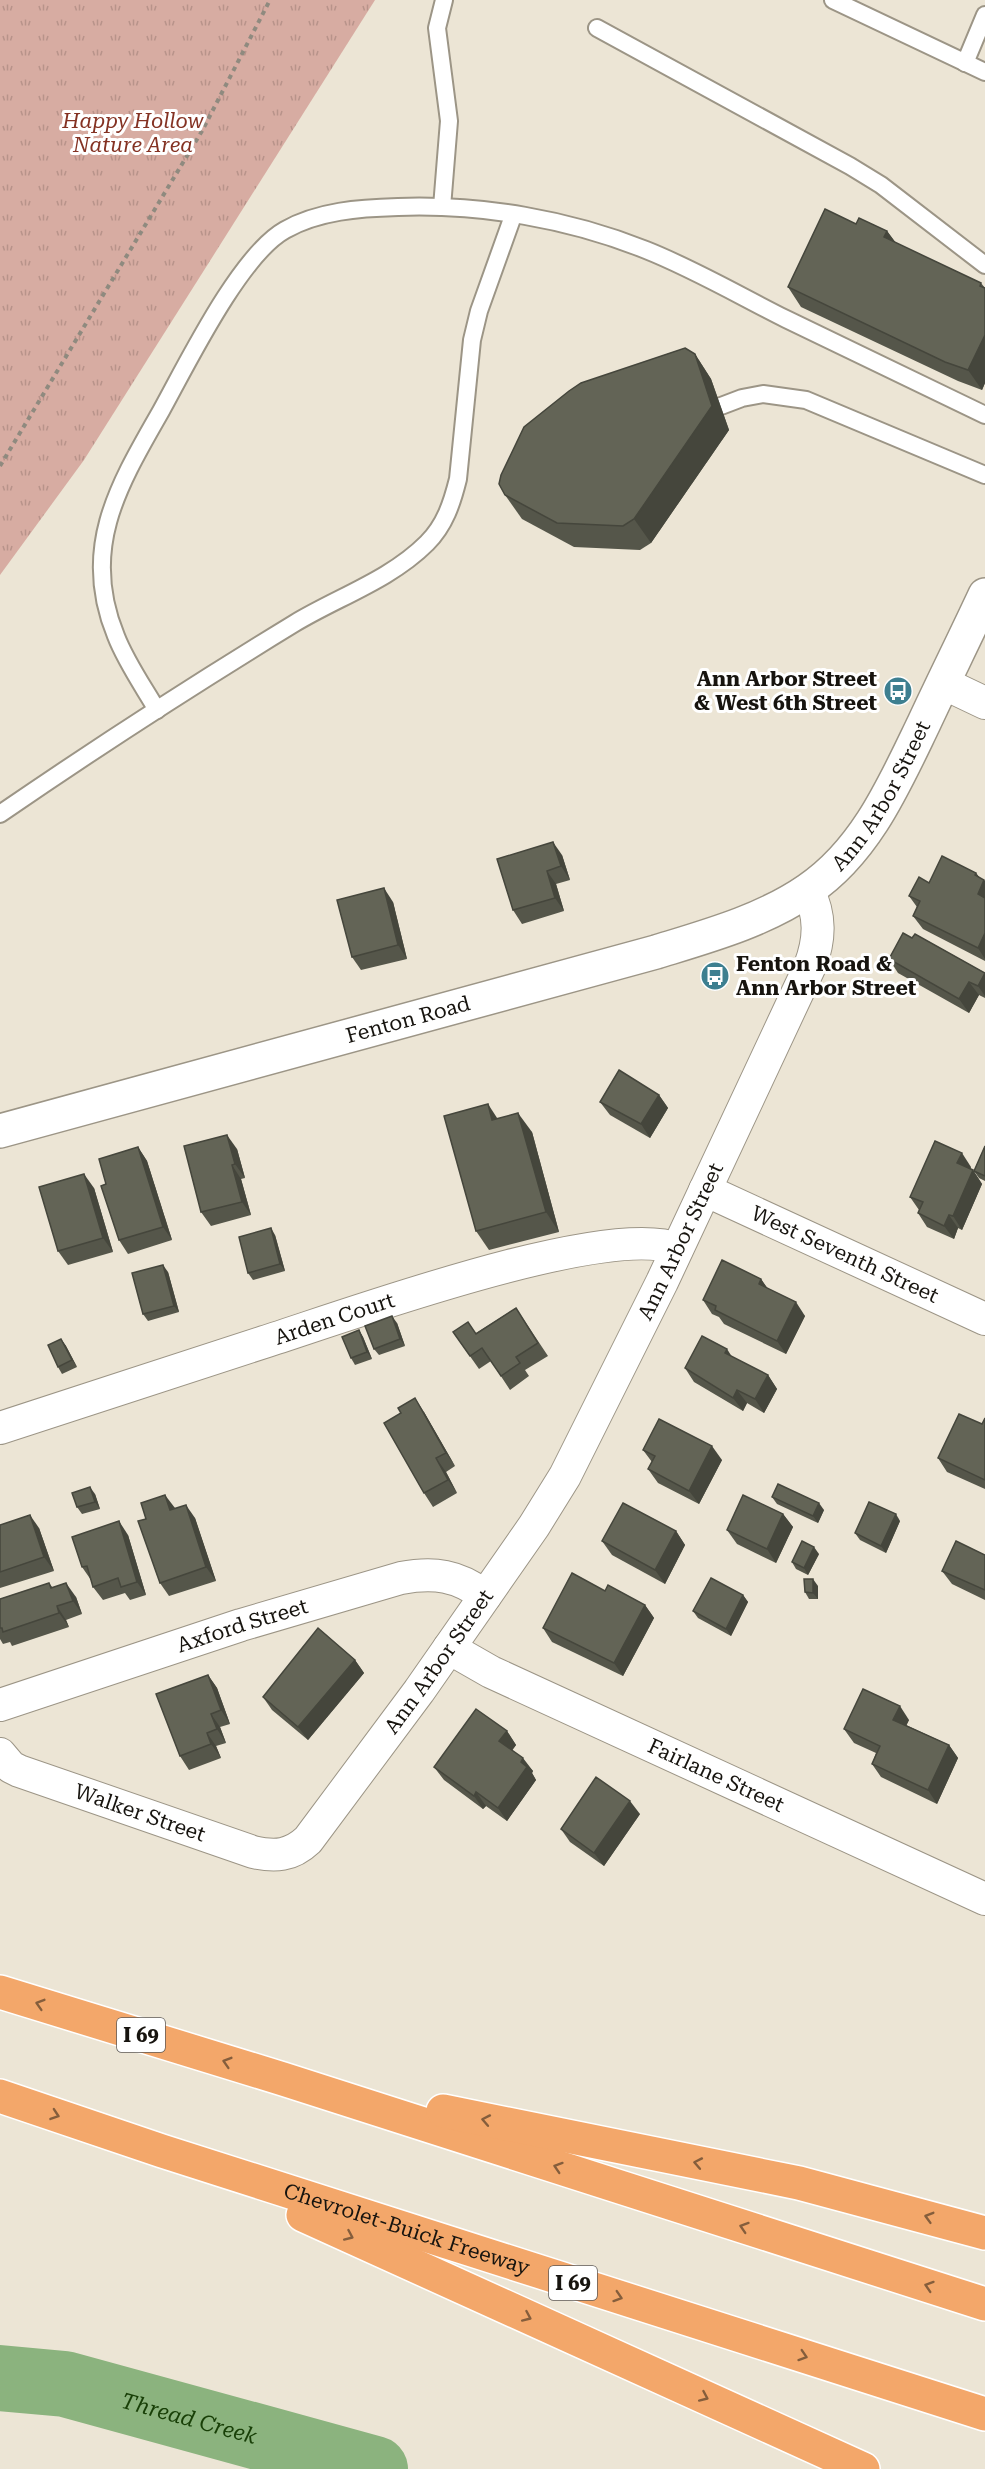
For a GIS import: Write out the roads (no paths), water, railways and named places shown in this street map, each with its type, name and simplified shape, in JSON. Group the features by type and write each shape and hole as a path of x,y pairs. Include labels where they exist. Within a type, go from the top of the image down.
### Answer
{"highway":[{"name":"I 69","path":"0,1992 283,2079 985,2304"},
{"path":"283,2079 799,2183 985,2233"},
{"name":"Chevrolet-Buick Freeway","path":"0,2096 162,2151 985,2414"},
{"path":"162,2151 863,2469"}],"street":[{"name":"Ann Arbor Street","path":"289,1853 303,1845 321,1824 449,1648 534,1526 565,1476 677,1249 816,951 819,926 814,901 808,890 835,868 870,825 910,752 985,595"},
{"path":"943,683 985,703"},
{"name":"Fenton Road","path":"0,1131 676,945 753,919 808,890"},
{"name":"West Seventh Street","path":"705,1190 985,1319"},
{"name":"Arden Court","path":"0,1428 470,1277 586,1250 647,1243 677,1249"},
{"name":"Axford Street","path":"0,1705 241,1624 402,1578 422,1574 445,1575 467,1583 485,1596"},
{"name":"Fairlane Street","path":"449,1648 491,1672 984,1896"},
{"name":"Walker Street","path":"0,1754 11,1767 32,1776 253,1852 274,1856 289,1853"}],"lane":[{"path":"442,207 449,121 437,28 444,0"},
{"path":"833,0 985,72"},
{"path":"965,63 985,15"},
{"path":"597,28 882,185 985,265"},
{"path":"157,710 116,636 102,589 100,564 109,516 149,431 239,277 270,241 285,230 310,219 369,208 442,207 566,225 647,250 985,415"},
{"path":"0,814 157,710 298,621 392,571 428,542 440,527 453,498 458,478 472,340 479,311 513,216"},
{"path":"680,421 742,398 763,394 783,395 837,411 985,475"}],"waterway":[{"name":"Thread Creek","path":"0,2378 65,2384 375,2469"}],"place":[{"name":"Ann Arbor Street & West 6th Street","path":"898,691"},
{"name":"Fenton Road & Ann Arbor Street","path":"715,976"}],"park label":[{"name":"Happy Hollow Nature Area","path":"133,133"}]}
